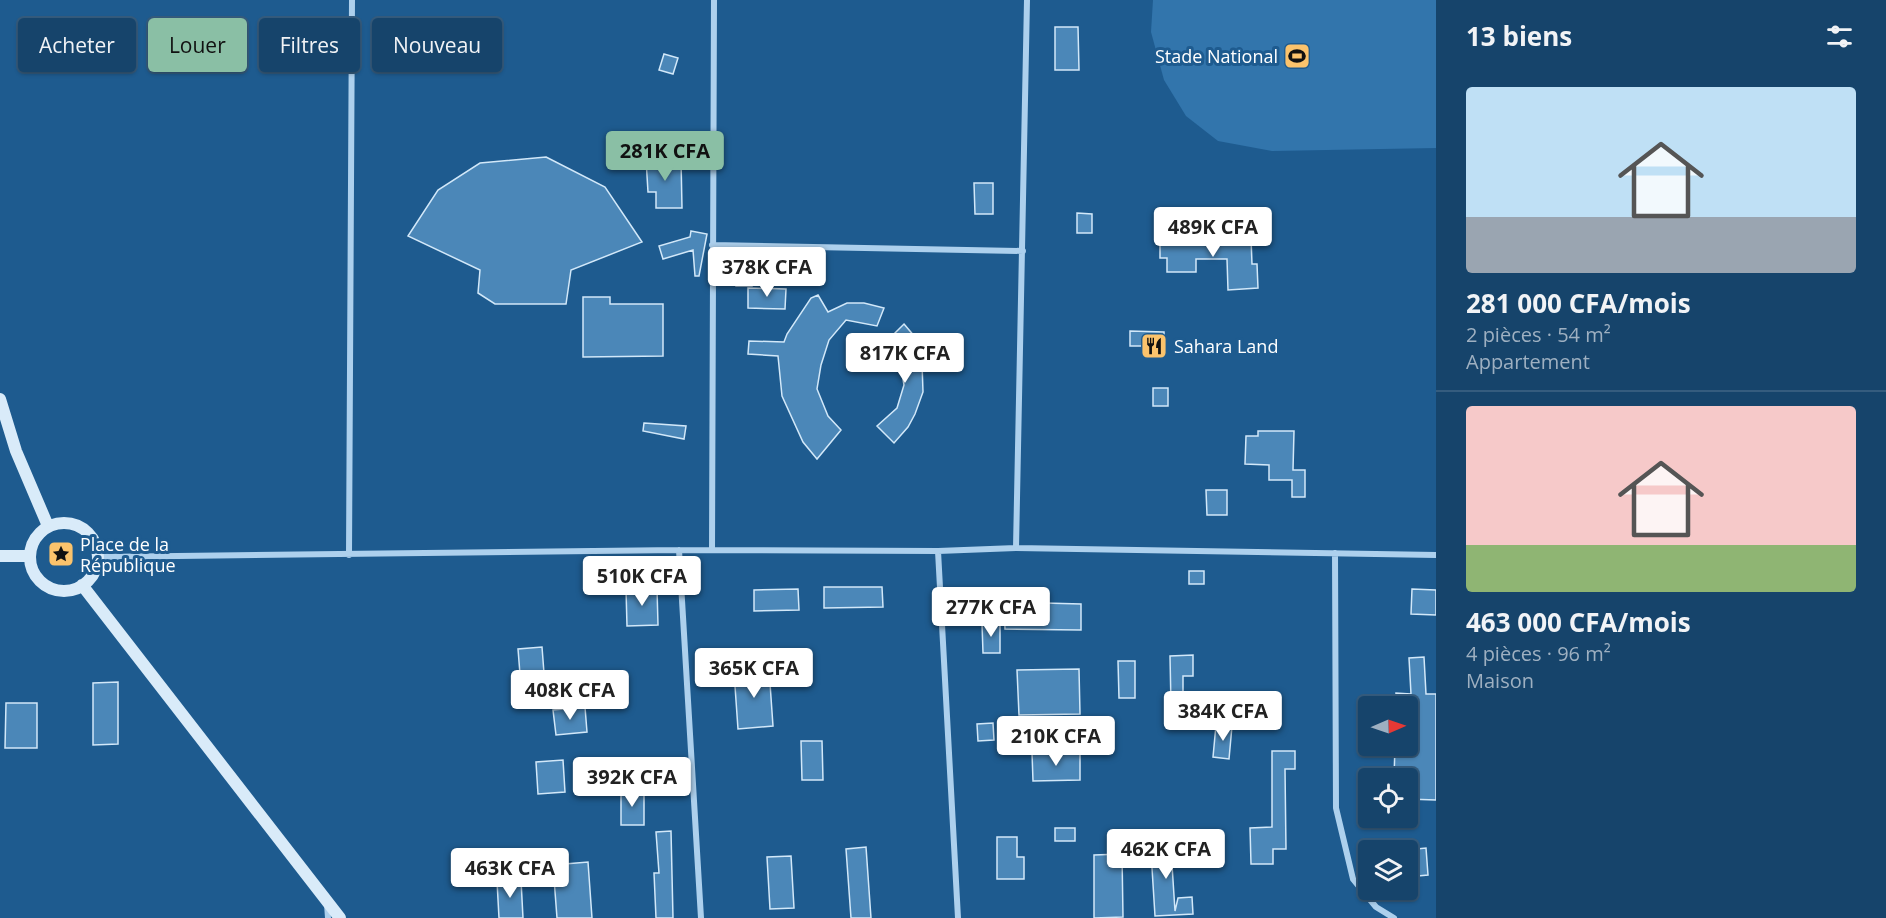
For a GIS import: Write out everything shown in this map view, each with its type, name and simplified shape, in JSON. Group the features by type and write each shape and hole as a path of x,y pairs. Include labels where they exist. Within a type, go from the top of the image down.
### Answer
{"main road":[{"path":"0,399 16,450 48,526"},
{"path":"62,523 75,524 87,532 95,544 98,558 96,568 82,585 69,590 54,589 42,582 33,571 30,556 32,544 48,526 62,523"},
{"path":"0,556 30,556"},
{"path":"82,585 340,918"}],"street":[{"path":"349,555 352,0"},
{"path":"712,550 714,0"},
{"path":"1016,548 1027,0"},
{"path":"712,245 1023,251"},
{"path":"98,558 679,550 938,551 1016,548 1436,555"},
{"path":"679,550 701,918"},
{"path":"938,551 958,918"},
{"path":"1335,553 1336,808 1353,879 1376,907 1394,918"},
{"path":"327,902 328,918"}],"shaded area":[{"name":"Stade National","path":"1153,0 1436,0 1436,148 1272,151 1218,141 1186,116 1164,80 1151,32"}],"building":[{"path":"1055,27 1078,27 1079,70 1055,70"},
{"path":"664,54 678,58 673,74 659,70"},
{"path":"546,157 605,187 642,242 571,270 566,304 495,304 478,293 480,270 408,236 438,190 480,163"},
{"path":"646,159 681,159 682,208 656,208 656,192 648,192"},
{"path":"974,183 993,183 993,214 975,214"},
{"path":"1077,213 1092,214 1092,233 1077,233"},
{"path":"691,231 707,234 699,276 695,276 693,250 663,259 659,246 690,237"},
{"path":"1160,238 1203,238 1203,241 1251,238 1252,264 1257,264 1258,288 1228,290 1227,259 1196,259 1196,272 1167,272 1167,258 1160,258"},
{"path":"736,261 751,261 752,286 736,286"},
{"path":"748,288 786,289 785,309 748,308"},
{"path":"818,295 828,312 847,303 864,303 884,308 877,326 846,320 829,340 821,365 817,389 828,416 841,430 817,459 803,442 782,396 778,356 748,354 749,341 784,342 811,298"},
{"path":"583,297 610,297 610,304 663,304 663,356 583,357"},
{"path":"904,324 915,337 920,351 923,392 908,427 894,443 877,426 897,408 904,385 900,362 892,343 888,340"},
{"path":"1130,331 1164,332 1164,346 1130,346"},
{"path":"1153,388 1168,388 1168,406 1153,406"},
{"path":"644,423 686,426 684,439 643,431"},
{"path":"1258,431 1294,431 1293,470 1305,470 1305,497 1292,497 1292,480 1269,480 1269,465 1245,464 1246,436 1258,436"},
{"path":"1206,490 1227,490 1227,515 1207,515"},
{"path":"1189,571 1204,571 1204,584 1189,584"},
{"path":"824,587 882,587 883,607 824,608"},
{"path":"657,588 658,625 627,626 626,589"},
{"path":"798,589 799,610 754,611 754,590"},
{"path":"1412,589 1436,590 1436,615 1411,614"},
{"path":"1004,602 1081,604 1081,630 1005,629"},
{"path":"982,624 1000,624 1000,653 983,653"},
{"path":"542,647 544,673 520,674 518,649"},
{"path":"1193,655 1193,676 1183,676 1183,705 1171,705 1170,656"},
{"path":"1424,657 1426,694 1436,694 1436,800 1418,799 1418,768 1394,768 1395,756 1418,756 1418,696 1396,696 1396,693 1411,694 1409,658"},
{"path":"1118,661 1135,661 1135,698 1119,698"},
{"path":"769,669 773,726 738,729 734,672"},
{"path":"1079,669 1080,714 1019,715 1017,670"},
{"path":"118,682 118,744 93,745 93,683"},
{"path":"6,703 37,703 37,748 5,748"},
{"path":"585,707 587,732 556,735 553,710"},
{"path":"993,723 994,740 978,741 977,724"},
{"path":"1216,725 1232,726 1229,759 1213,757"},
{"path":"801,741 822,741 823,780 802,780"},
{"path":"1272,751 1295,751 1295,769 1285,769 1286,849 1273,849 1273,864 1251,864 1250,828 1272,827"},
{"path":"1032,753 1080,753 1080,780 1033,781"},
{"path":"563,760 565,792 538,794 536,762"},
{"path":"621,790 644,790 644,825 621,825"},
{"path":"1055,828 1075,828 1075,841 1055,841"},
{"path":"671,831 673,918 656,918 654,873 659,873 656,832"},
{"path":"1170,834 1175,911 1178,898 1192,897 1193,914 1155,916 1150,836"},
{"path":"997,837 1017,837 1017,857 1024,857 1024,879 997,879"},
{"path":"866,847 871,918 851,918 846,849"},
{"path":"1426,848 1428,875 1418,876 1418,849"},
{"path":"1122,854 1123,917 1094,918 1094,855"},
{"path":"791,856 794,908 770,909 767,857"},
{"path":"588,862 592,918 557,918 553,865"},
{"path":"521,880 523,918 499,918 497,881"}],"place":[{"name":"Stade National","path":"1297,56"},
{"name":"Sahara Land","path":"1154,346"},
{"name":"Place de la République","path":"61,554"}]}
